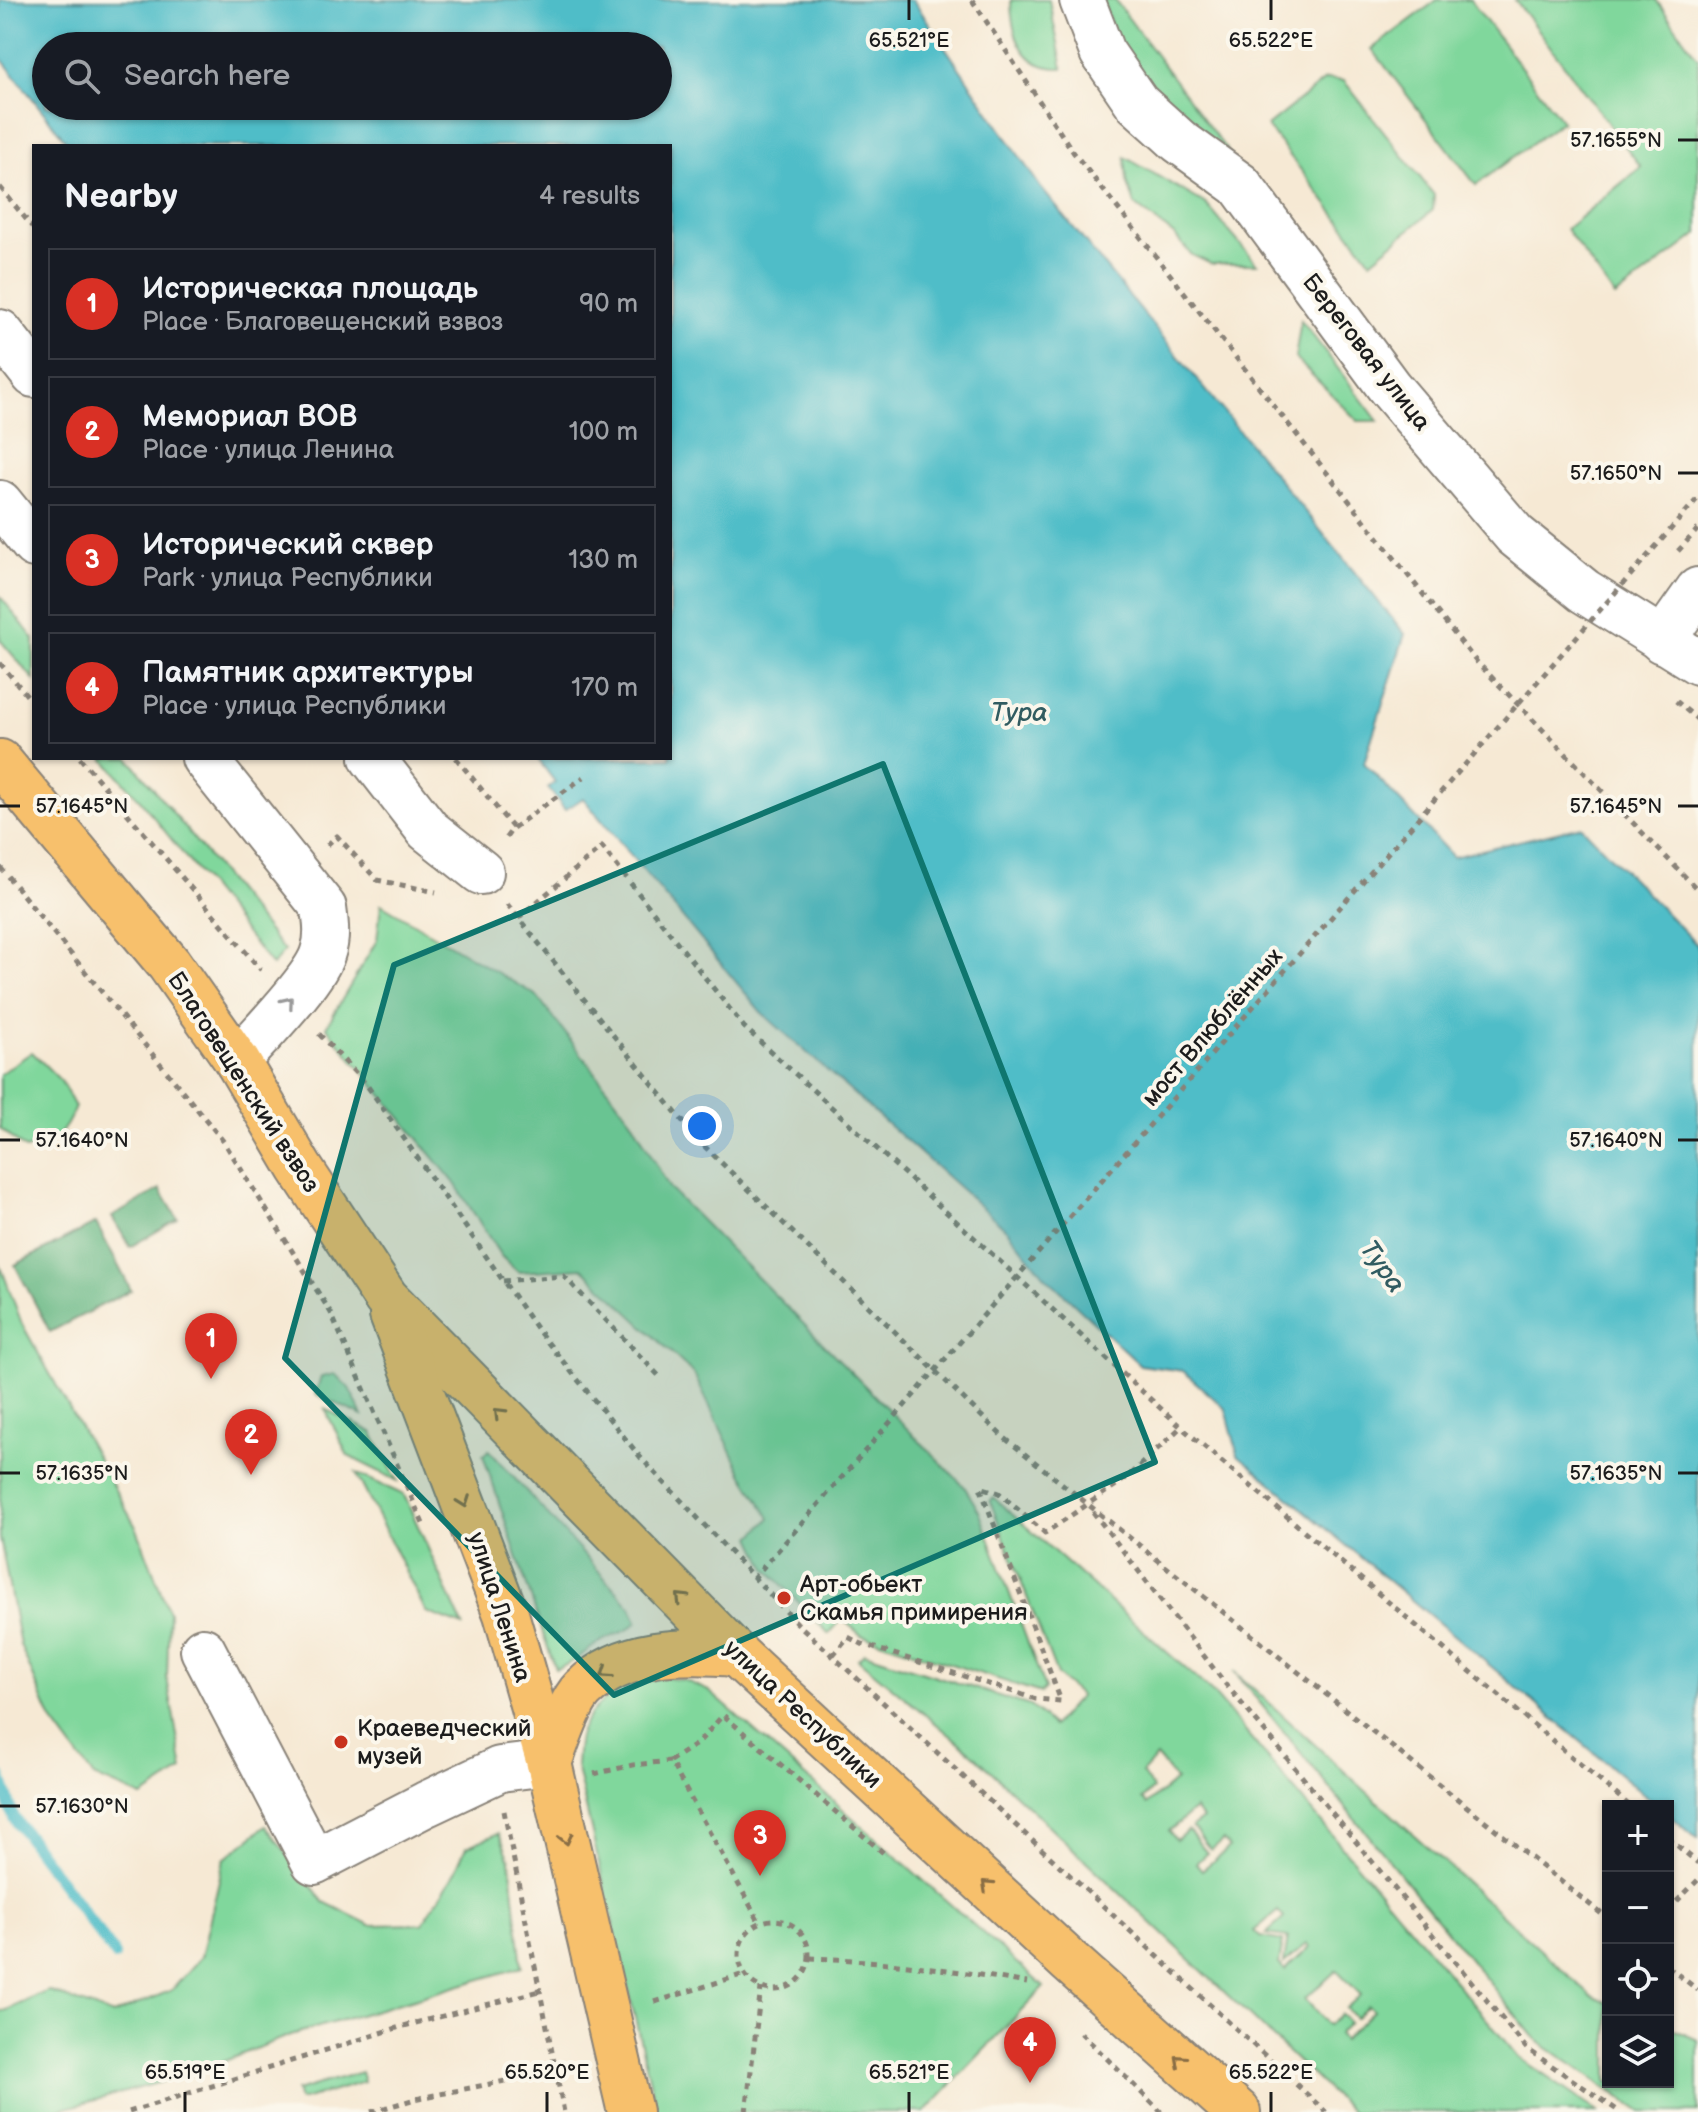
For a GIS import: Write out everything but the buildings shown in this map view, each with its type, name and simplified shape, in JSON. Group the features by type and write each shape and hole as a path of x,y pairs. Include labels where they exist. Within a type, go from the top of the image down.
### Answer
{"main road":[{"name":"Благовещенский взвоз","path":"0,762 169,964 237,1061 300,1168 386,1298"},
{"name":"улица Республики","path":"386,1298 736,1654 1070,1962 1238,2112"},
{"name":"улица Ленина","path":"386,1298 506,1614 549,1763 630,2112"},
{"path":"549,1763 581,1691 615,1667 648,1655 693,1651 736,1654"}],"street":[{"name":"Береговая улица","path":"1082,0 1102,52 1137,103 1179,141 1240,185 1389,387 1515,535 1584,591 1680,652"},
{"path":"0,332 32,372"},
{"path":"0,503 32,543"},
{"path":"1680,652 1698,590"},
{"path":"206,760 324,908 327,932 323,955 289,1002 237,1061"},
{"path":"374,760 428,830 481,872"},
{"path":"203,1650 314,1862 500,1769 549,1763"}],"path":[{"path":"972,0 1074,153 1475,660 1698,890"},
{"path":"0,187 32,227"},
{"name":"мост Влюблённых","path":"753,1579 1698,498"},
{"path":"0,663 32,702"},
{"path":"82,760 289,1002 366,1084 536,1328 641,1458 753,1579 1326,2112"},
{"path":"458,760 513,828"},
{"path":"584,777 513,828 481,872 698,1140 1001,1435 1602,1914"},
{"path":"518,918 602,847 744,1027 1181,1427 1623,1800"},
{"path":"0,867 224,1142 331,1313 424,1526"},
{"path":"502,1281 564,1276 661,1378"},
{"path":"833,1655 848,1637 1036,1699 1061,1701 980,1487 999,1493 1045,1533 1125,1479 1181,1427"},
{"path":"1087,1504 1224,1682 1527,2049 1620,2112"},
{"path":"593,1775 633,1765 670,1761 698,1743 723,1715 890,1858"},
{"path":"670,1761 760,1923"},
{"path":"500,1769 501,1797 564,2112"},
{"path":"1674,1843 1698,1863"},
{"path":"1674,1904 1698,1880"},
{"path":"777,1919 799,1929 807,1941 810,1958 801,1979 775,1991 761,1988 744,1974 739,1953 742,1941 751,1928 777,1919"},
{"path":"810,1958 872,1960 1030,1983 1019,1973"},
{"path":"1674,1972 1698,1990"},
{"path":"655,2002 744,1974"},
{"path":"746,2112 761,1988"},
{"path":"129,2112 400,2027 540,1991"},
{"path":"1074,2026 1161,2112"},
{"path":"371,2112 415,2099 555,2071"}],"highlighted area":[{"path":"883,764 1155,1462 614,1695 285,1358 394,965"}],"green space":[{"path":"1011,0 1049,0 1063,68 1038,63 1022,47 1013,25"},
{"path":"1102,0 1115,0 1231,156 1181,125 1122,56"},
{"path":"1437,0 1470,0 1562,121 1476,185 1372,49"},
{"path":"1515,0 1656,0 1698,58 1698,234 1615,297 1566,229 1641,167"},
{"path":"1326,79 1344,81 1434,195 1433,210 1371,261 1267,126"},
{"path":"1125,157 1206,204 1257,264 1211,264 1192,255 1174,235 1135,205 1127,181"},
{"path":"1301,320 1378,421 1358,421 1295,358"},
{"path":"0,596 32,636 32,678 0,640"},
{"path":"105,760 131,760 284,951 272,966"},
{"path":"381,904 537,996 634,1124 670,1189 964,1486 979,1511 1045,1689 1041,1693 861,1635 842,1619 829,1634 767,1569 752,1537 770,1518 743,1475 694,1374 582,1268 518,1272 501,1256 454,1182 326,1027 377,940"},
{"path":"32,1052 61,1081 75,1107 67,1125 57,1136 44,1144 25,1149 0,1128 0,1074"},
{"path":"160,1189 178,1219 130,1247 112,1217"},
{"path":"96,1223 131,1290 50,1332 15,1265"},
{"path":"0,1264 22,1324 137,1529 169,1613 167,1678 183,1770 142,1797 93,1776 51,1719 20,1645 0,1538"},
{"path":"335,1374 349,1388 363,1416 315,1394 321,1377"},
{"path":"325,1409 372,1432 398,1481 348,1456"},
{"path":"489,1450 631,1607 637,1622 555,1669 483,1455"},
{"path":"356,1473 404,1495 463,1626 426,1612"},
{"path":"994,1498 1213,1693 1519,2058 1598,2112 1351,2112 974,1755 858,1659 864,1653 1030,1706 1053,1726 1080,1696 1057,1675 990,1501","holes":["1157,1757 1176,1780 1147,1804 1142,1799 1153,1789 1142,1773","1195,1809 1203,1819 1192,1827 1211,1850 1223,1840 1229,1848 1202,1870 1196,1863 1207,1853 1188,1830 1176,1840 1169,1831","1278,1911 1284,1918 1266,1934 1288,1937 1284,1963 1307,1944 1310,1947 1285,1970 1279,1964 1283,1941 1260,1937 1254,1931","1337,1970 1361,1995 1346,2008 1355,2018 1368,2006 1373,2011 1343,2040 1338,2034 1349,2023 1341,2014 1328,2025 1305,1999"]},
{"path":"1234,1671 1591,1996 1602,2001 1602,2085 1536,2040"},
{"path":"660,1677 684,1680 709,1691 1044,1987 925,2112 657,2112 576,1765 580,1733 593,1711 623,1688"},
{"path":"266,1826 324,1902 370,1925 422,1924 452,1878 466,1847 499,1833 510,1860 522,1967 291,2035 194,2073 52,2112 0,2112 0,2013 48,1991 113,2015 172,1990 201,1957 224,1859"},
{"path":"1674,2030 1698,2040 1698,2112 1642,2112 1607,2088 1674,2088"},
{"path":"361,2072 364,2082 299,2101 296,2091"}],"water":[{"name":"Тура","path":"0,0 913,0 1041,188 1405,634 1364,763 1453,857 1581,826 1698,946 1698,1839 1674,1819 1674,1800 1651,1800 1238,1455 1226,1409 1183,1371 1140,1365 1045,1276 1007,1230 761,1012 583,798 565,810 548,788 555,782 538,760 672,760 672,144 68,144 50,120 672,120 672,32 32,32 32,98 0,57"}],"waterway":[{"path":"0,1775 14,1818 115,1955"}],"place":[{"name":"Историческая площадь","path":"211,1379"},
{"name":"Мемориал ВОВ","path":"251,1475"},
{"name":"Арт-обьект Скамья примирения","path":"784,1598"},
{"name":"Краеведческий музей","path":"341,1742"},
{"name":"Исторический сквер","path":"760,1876"},
{"name":"Памятник архитектуры","path":"1030,2083"}]}
